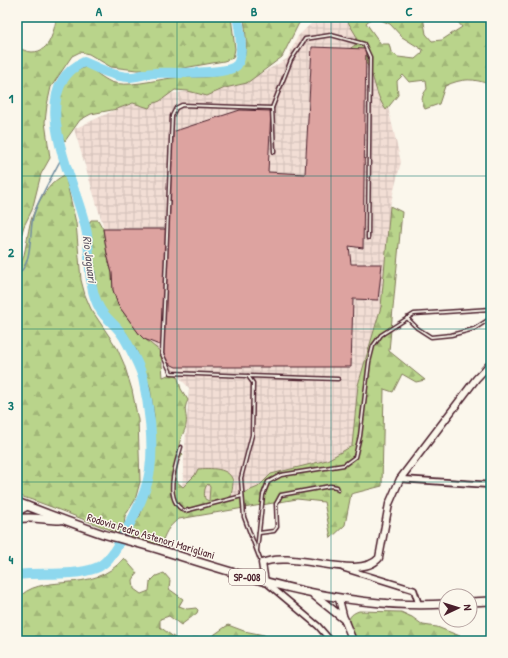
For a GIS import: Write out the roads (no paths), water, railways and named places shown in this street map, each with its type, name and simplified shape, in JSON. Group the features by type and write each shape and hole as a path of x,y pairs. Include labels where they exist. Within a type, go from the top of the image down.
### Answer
{"main road":[{"name":"Rodovia Pedro Astenori Marigliani","path":"17,502 102,534 135,542 266,582 312,594 339,599 419,605 438,604"},
{"path":"17,519 26,517 46,520 65,519"},
{"path":"312,594 344,619"},
{"path":"478,602 491,601"}],"street":[{"path":"340,567 369,565 375,563 379,558 389,504 400,479 476,379 491,363"},
{"path":"400,479 491,485"},
{"path":"17,502 17,512 28,506"},
{"path":"331,641 318,626 266,582 262,563 271,558 285,558 340,567 414,590 419,605"},
{"path":"339,599 352,641"}],"lane":[{"path":"274,152 272,108 290,60 305,39 330,35 364,44 370,57 368,238"},
{"path":"272,108 182,105 176,108 172,116 162,354 171,373 338,379"},
{"path":"257,550 263,495 268,482 281,475 344,465 355,457 360,436 373,346 381,335 414,314 491,309"},
{"path":"407,318 417,328 431,337 451,335 474,329 491,318"},
{"path":"248,376 253,383 252,435 241,478 242,496 244,517 262,563"},
{"path":"181,447 176,465 173,491 174,500 178,507 186,511 242,496"},
{"path":"259,533 274,531 277,526 276,504 281,495 330,486 337,487 338,490"}],"waterway":[{"name":"Rio Jaguari","path":"17,575 87,571 96,568 106,561 118,545 138,508 147,486 151,459 150,424 142,374 124,337 102,312 93,291 87,234 59,142 55,117 57,94 66,76 84,62 112,74 124,77 151,73 211,72 231,68 237,65 241,49 237,17"},
{"path":"17,275 26,264 28,257 35,210 62,157"}]}
